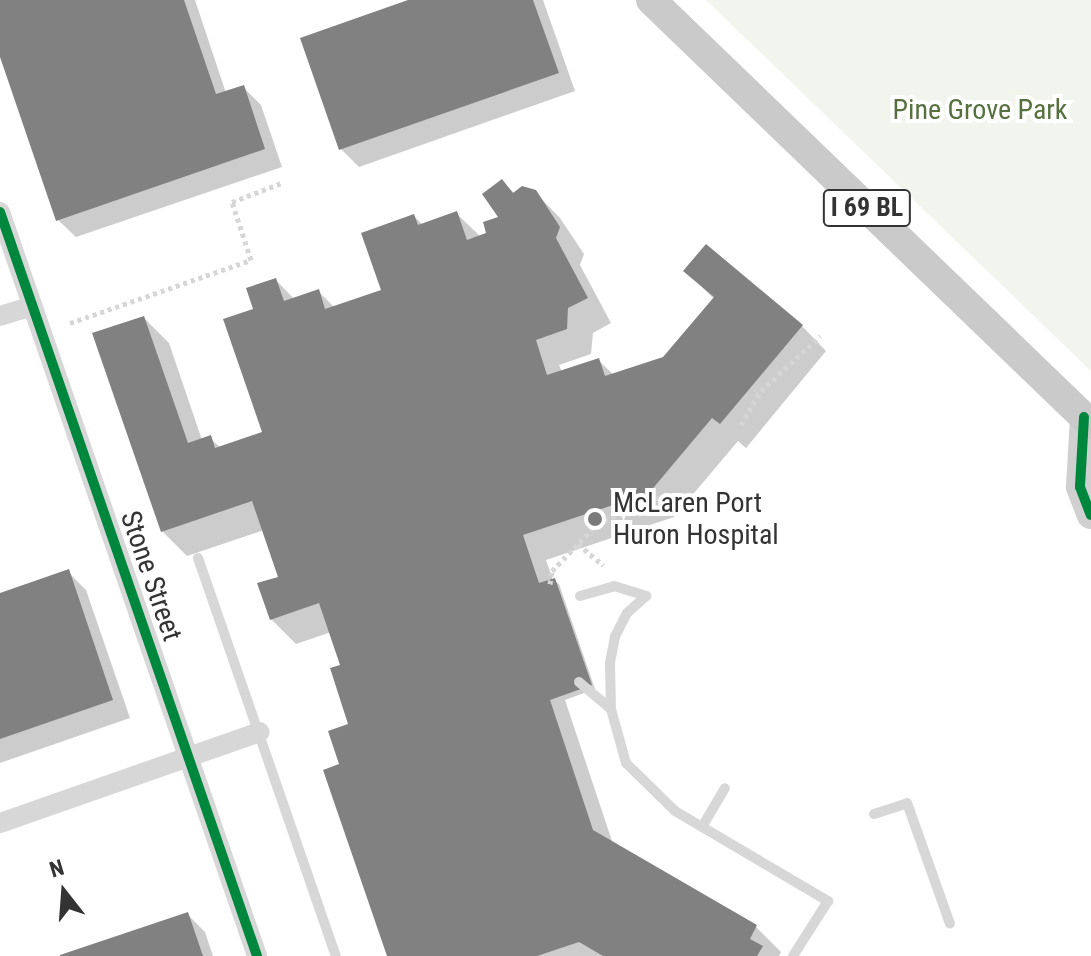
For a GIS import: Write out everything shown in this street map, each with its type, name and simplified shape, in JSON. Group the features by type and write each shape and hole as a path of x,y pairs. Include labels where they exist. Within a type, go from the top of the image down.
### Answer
{"main road":[{"name":"I 69 BL","path":"651,0 1089,417"}],"street":[{"name":"Stone Street","path":"0,212 257,956"},
{"path":"0,316 32,306"},
{"path":"1089,417 1080,487 1091,515"},
{"path":"0,823 189,760 260,732"}],"lane":[{"path":"198,558 336,956"},
{"path":"580,596 614,586 646,596 627,613 615,637 610,663 611,709 626,763 675,811 828,901 793,956"},
{"path":"579,682 611,709"},
{"path":"702,827 725,788"},
{"path":"874,814 907,803 950,924"}],"path":[{"path":"70,323 251,260 232,202 284,182"},
{"path":"741,425 761,391 820,336"},
{"path":"550,584 552,571 597,524 668,494"},
{"path":"578,544 603,565"}],"green space":[{"name":"Pine Grove Park","path":"706,0 1091,0 1091,371"}],"building":[{"path":"0,0 184,0 216,94 244,85 265,149 56,221 0,57"},
{"path":"408,0 533,0 559,73 339,150 300,38"},
{"path":"502,179 513,193 522,186 536,190 560,227 556,238 588,298 568,308 567,329 536,340 547,375 599,358 605,376 663,357 714,297 683,271 706,244 803,325 720,424 712,418 649,493 523,535 539,583 555,578 592,685 550,700 593,830 757,925 750,939 763,946 757,956 603,956 579,942 537,956 387,956 323,770 339,764 328,731 348,724 330,668 340,665 319,603 270,620 257,583 278,577 252,501 161,532 92,333 144,316 188,443 211,435 215,448 262,432 223,319 253,309 246,288 276,278 284,301 319,289 325,309 381,290 361,233 414,214 418,225 457,211 467,240 486,233 483,222 498,217 482,194"},
{"path":"69,569 113,700 0,739 0,593"},
{"path":"188,912 203,956 60,956 60,955"}],"cycle path":[{"path":"0,212 257,956"},
{"path":"1084,417 1080,487 1091,515"}],"place":[{"name":"McLaren Port Huron Hospital","path":"595,519"}]}
